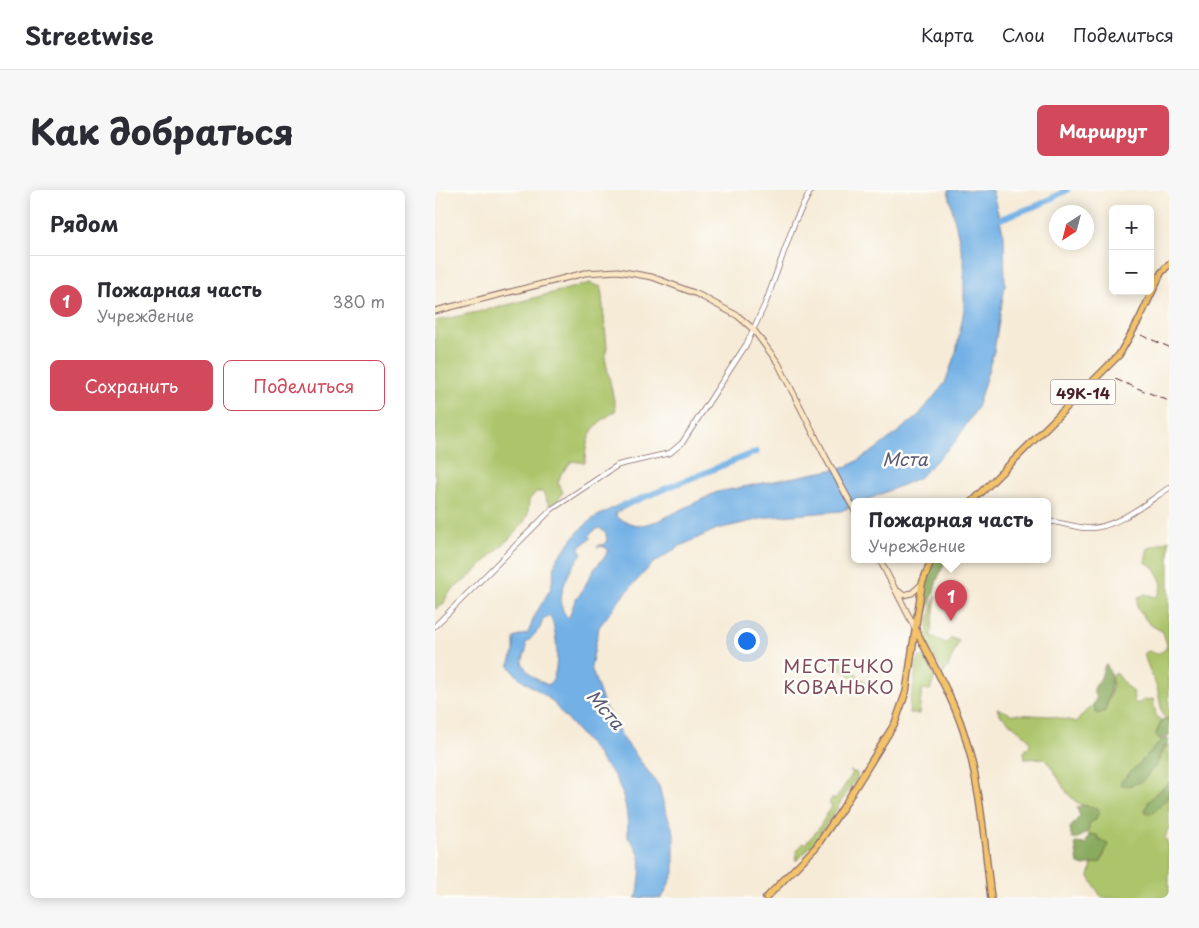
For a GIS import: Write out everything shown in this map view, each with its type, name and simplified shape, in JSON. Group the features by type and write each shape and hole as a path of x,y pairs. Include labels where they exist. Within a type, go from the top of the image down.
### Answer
{"main road":[{"name":"49К-14","path":"976,498 1119,355 1139,320 1161,273 1169,264"},
{"path":"435,311 585,272 618,271 652,277 697,294 737,316 753,329 778,363 851,504"},
{"path":"882,563 954,706 971,754 976,775 991,898"},
{"path":"766,898 816,847 892,730 906,692 922,584 930,563"},
{"path":"895,590 903,595 912,593 922,584"}],"street":[{"path":"435,626 552,508 618,465 670,452 682,443 746,345 766,302 795,221 811,190"},
{"path":"1051,522 1087,528 1100,527 1114,523 1169,488"}],"green space":[{"path":"590,283 601,287 607,347 605,358 616,410 602,420 590,435 585,463 572,461 561,474 558,483 563,492 558,500 549,505 543,492 536,492 529,500 528,514 524,522 512,536 467,579 453,589 443,605 435,609 435,321 496,308"},
{"path":"1169,540 1169,718 1165,719 1157,688 1144,654 1148,651 1157,654 1165,650 1167,645 1163,632 1149,624 1137,607 1138,597 1146,594 1155,597 1159,594 1162,584 1155,568 1145,562 1148,548"},
{"path":"932,563 945,563 937,580 930,605 920,626 924,592"},
{"path":"936,596 931,636 946,643 952,638 959,641 944,673 927,642 929,619"},
{"path":"835,657 872,688 872,691 869,691 833,662"},
{"path":"919,657 925,657 935,677 930,690 922,689 919,714 909,713 909,705"},
{"path":"1106,664 1111,676 1111,687 1105,711 1098,714 1093,705 1097,697 1094,694 1094,689"},
{"path":"1117,673 1126,686 1133,691 1134,701 1137,704 1144,700 1153,699 1156,715 1161,721 1156,734 1162,740 1121,782 1141,782 1157,764 1164,748 1169,745 1169,784 1156,793 1163,801 1169,795 1169,826 1165,838 1169,847 1169,898 1102,898 1089,877 1092,864 1101,862 1108,844 1099,840 1097,835 1089,834 1088,823 1093,808 1080,804 1067,793 1043,758 1025,759 1024,752 1030,745 1029,739 999,714 997,708 1011,714 1050,716 1077,722 1093,705 1096,713 1105,711 1113,685 1111,676"},
{"path":"1169,718 1169,736 1159,739 1156,734 1161,721"},
{"path":"1167,738 1169,741 1159,756 1157,764 1141,782 1121,786 1121,782 1162,740"},
{"path":"850,771 857,773 857,777 815,842 795,860 797,851 817,831 832,806 829,803 832,798 835,800 853,773"},
{"path":"1169,784 1168,795 1164,801 1152,813 1146,813 1145,810 1149,801 1156,793"},
{"path":"1082,805 1099,809 1096,820 1089,823 1089,830 1080,837 1072,839 1070,828 1080,816 1077,808"},
{"path":"1089,834 1097,835 1099,840 1108,844 1101,862 1084,866 1078,864 1075,843 1086,844"}],"water":[{"name":"Мста","path":"948,190 992,190 1004,236 1005,285 994,351 977,408 955,442 919,478 872,498 851,498 851,507 841,511 770,517 717,529 678,547 652,564 622,597 599,627 591,667 604,705 623,738 659,786 674,833 674,873 662,898 635,898 638,894 640,878 640,857 634,844 628,838 625,805 621,789 613,774 553,702 520,678 509,665 514,651 514,638 528,633 535,615 551,588 556,560 578,532 592,519 624,502 631,505 615,514 618,518 638,526 658,521 717,492 847,467 876,449 918,416 945,383 956,352 964,310 964,262","holes":["600,528 606,534 607,540 604,545 597,547 602,546 608,549 606,555 595,568 575,601 568,618 563,611 561,603 562,594 568,576 582,553 579,550 591,538 589,536 595,530","550,616 555,631 557,662 552,680 548,685 532,676 522,662 527,647 525,645 540,628 543,619"]}],"waterway":[{"path":"992,222 1041,204 1067,190"},
{"path":"620,507 756,452"}],"railway":[{"path":"1141,335 1169,347"},
{"path":"1115,379 1169,401"}],"place":[{"name":"Пожарная часть","path":"951,621"}],"district":[{"name":"МЕСТЕЧКО КОВАНЬКО","path":"839,675"}]}
